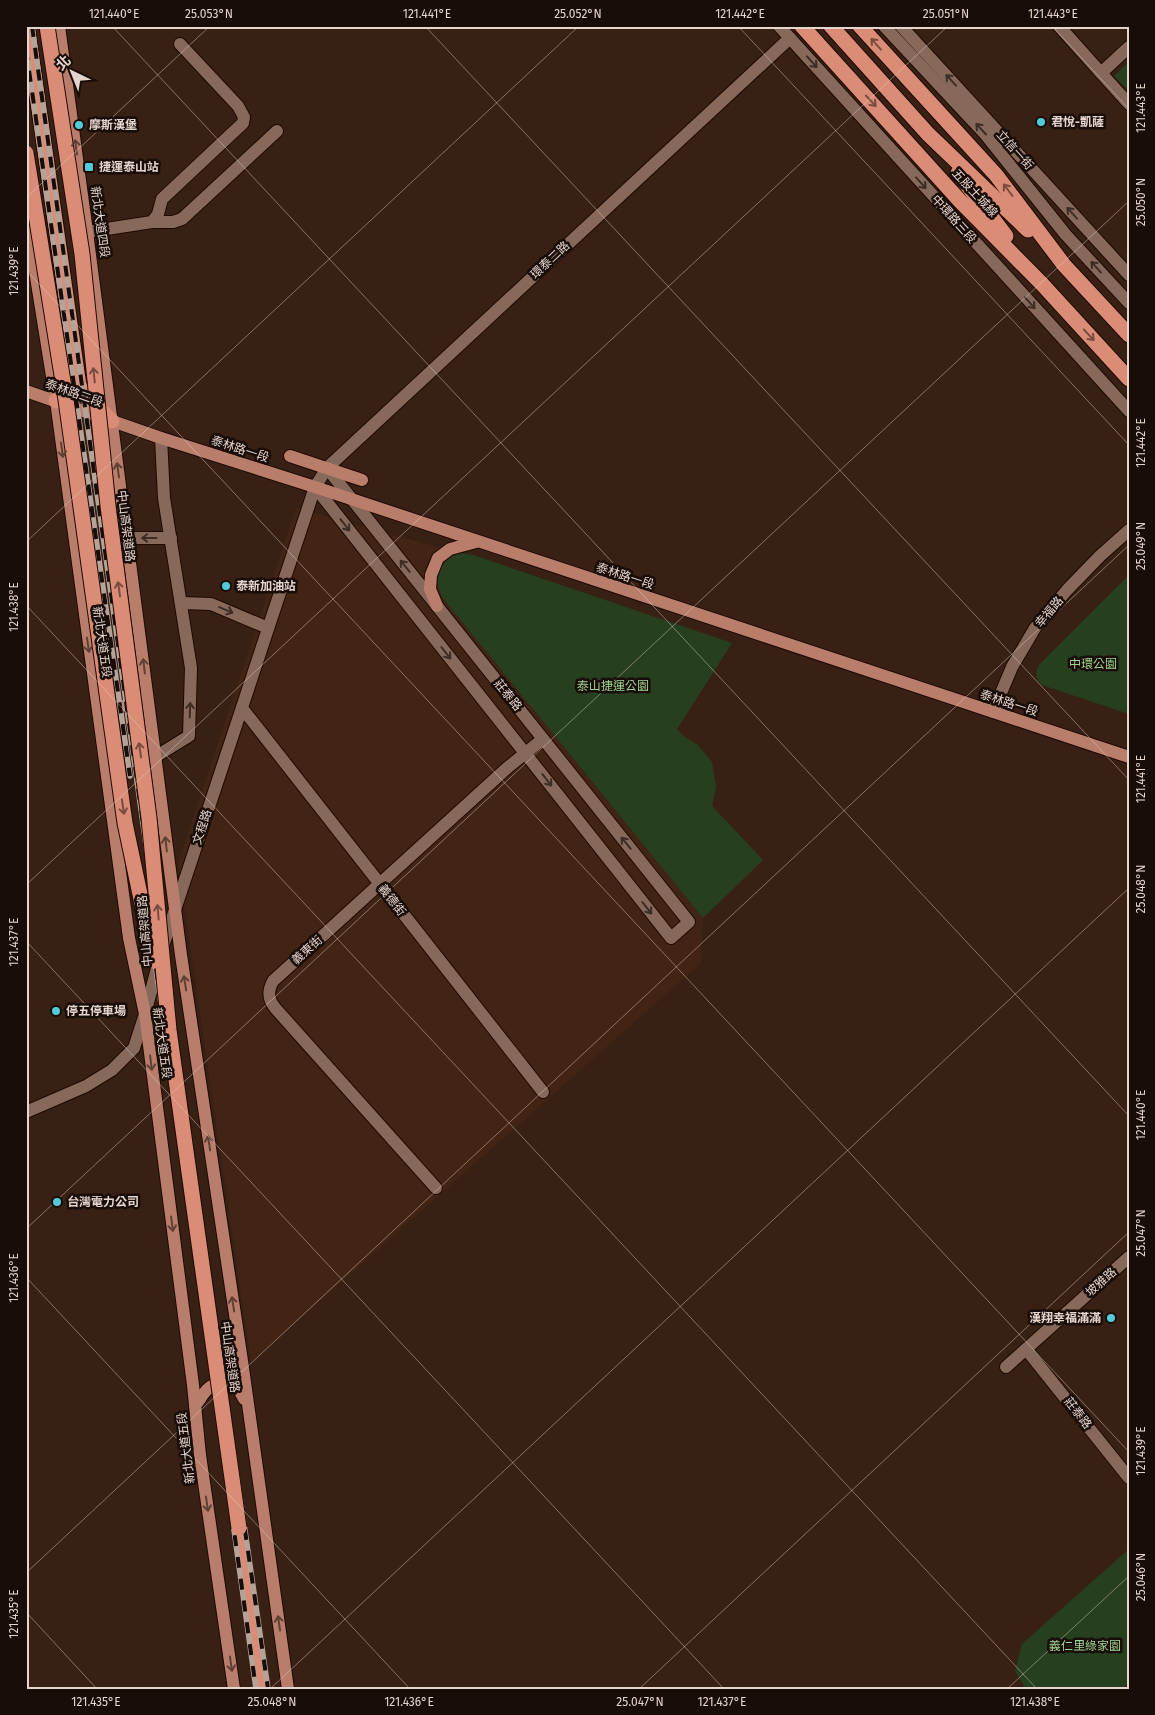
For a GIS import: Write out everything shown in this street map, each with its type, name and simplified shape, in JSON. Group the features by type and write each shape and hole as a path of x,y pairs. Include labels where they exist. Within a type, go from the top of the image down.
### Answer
{"highway":[{"path":"27,26 79,386 112,421"},
{"name":"中山高架道路","path":"47,26 82,254 108,506 149,818 169,1030 262,1689"},
{"name":"五股土城線","path":"802,26 960,201 1042,284 1129,379"},
{"path":"831,26 928,134 1064,265"},
{"name":"五股土城線","path":"860,26 996,175 1064,265 1129,335"},
{"path":"928,134 1042,284"},
{"name":"中山高架道路","path":"26,153 66,400 125,823 169,1030"},
{"path":"56,401 79,386"}],"main road":[{"name":"新北大道四段","path":"59,26 112,421"},
{"path":"26,215 56,401"},
{"name":"泰林路二段","path":"26,391 112,421"},
{"name":"新北大道五段","path":"56,401 129,938 145,1014 200,1455 234,1689"},
{"path":"112,421 175,910 288,1689"},
{"name":"泰林路一段","path":"112,421 1129,757"},
{"path":"290,456 362,480"},
{"path":"437,606 430,589 431,575 438,558 450,549 476,542"},
{"path":"95,693 105,704 122,706 130,704 146,687"},
{"path":"195,1405 214,1384 226,1381 237,1386 243,1395 248,1410"}],"street":[{"name":"中環路三段","path":"780,26 1129,412"},
{"path":"884,26 985,134 1066,235 1129,303"},
{"name":"立信一街","path":"901,26 1129,275"},
{"path":"1059,26 1129,104"},
{"name":"環泰二路","path":"315,487 327,468 790,38"},
{"path":"152,222 158,214 162,200 238,128 244,117 238,106 180,44"},
{"path":"1102,73 1129,47"},
{"path":"87,232 152,222 173,222 182,219 277,131"},
{"path":"155,758 189,736 192,668 164,498 161,438"},
{"name":"莊泰路","path":"315,487 671,938 689,922 327,468"},
{"name":"文程路","path":"26,1112 86,1086 112,1070 134,1048 162,948 315,487"},
{"name":"幸福路","path":"993,712 1012,668 1035,628 1073,583 1129,530"},
{"path":"127,538 171,538"},
{"path":"182,603 210,604 268,628"},
{"name":"義德街","path":"242,708 543,1092"},
{"name":"義東街","path":"436,1188 270,1003 269,988 273,981 525,753 543,739"},
{"name":"坡雅路","path":"1006,1367 1129,1258"},
{"name":"莊泰路","path":"1026,1349 1129,1478"}],"shaded area":[{"path":"296,508 459,553 446,560 442,597 703,918 701,963 251,1362 178,863"}],"green space":[{"path":"1129,62 1129,91 1114,76"},
{"name":"泰山捷運公園","path":"459,553 473,555 732,643 677,729 682,735 698,745 712,762 716,787 712,806 763,860 703,918 442,597 438,582 439,570 446,561"},
{"name":"中環公園","path":"1129,575 1129,714 1042,685 1036,676 1039,665"},
{"name":"義仁里綠家園","path":"1129,1549 1129,1682 1122,1689 1026,1689 1015,1671 1022,1644"}],"railway":[{"path":"32,26 154,903 268,1689"},
{"path":"26,49 130,776"},
{"path":"150,925 256,1689"}],"place":[{"name":"君悅-凱薩","path":"1041,122"},
{"name":"摩斯漢堡","path":"79,125"},
{"name":"捷運泰山站","path":"89,167"},
{"name":"泰新加油站","path":"226,586"},
{"name":"停五停車場","path":"56,1011"},
{"name":"台灣電力公司","path":"57,1202"},
{"name":"漢翔幸福滿滿","path":"1111,1318"}]}
